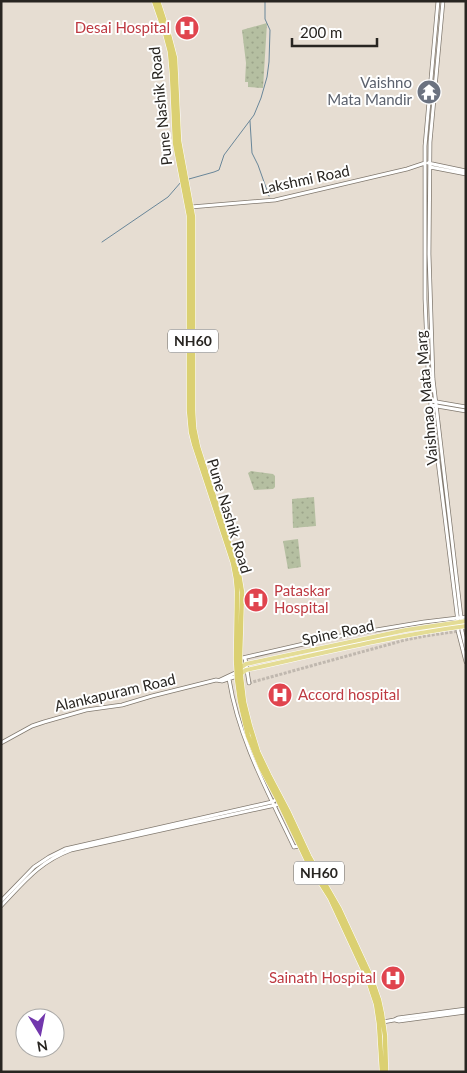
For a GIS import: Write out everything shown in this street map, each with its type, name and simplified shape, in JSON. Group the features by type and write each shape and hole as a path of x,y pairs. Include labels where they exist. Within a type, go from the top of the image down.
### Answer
{"highway":[{"name":"Pune Nashik Road","path":"154,1 170,52 175,146 190,207"},
{"name":"Pune Nashik Road","path":"158,1 175,58 178,136 194,241 194,428 239,574 242,604 240,658 244,702 258,752 304,847 332,894 364,960 375,989 383,1022 386,1072"},
{"name":"Pune Nashik Road","path":"241,671 240,701 248,736 261,768 276,803 330,898 370,986 376,1004 379,1024 382,1072"}],"main road":[{"path":"426,165 427,125 438,1"},
{"path":"426,165 430,142 443,1"},
{"name":"Lakshmi Road","path":"190,207 275,200 426,165"},
{"path":"426,165 466,173"},
{"name":"Vaishnao Mata Marg","path":"426,165 425,305 428,370 450,561 462,619"},
{"name":"Vaishnao Mata Marg","path":"426,165 433,379 462,619 461,628"},
{"path":"431,403 466,411"},
{"path":"436,404 466,407"},
{"path":"450,561 454,560"},
{"name":"Spine Road","path":"240,658 334,637 408,624 462,619"},
{"name":"Spine Road","path":"241,671 246,664 462,619"},
{"path":"461,628 466,648"},
{"path":"461,628 466,662"},
{"name":"Spine Road","path":"219,680 241,671 408,634 461,628"},
{"path":"240,658 246,664"},
{"path":"241,671 249,683"},
{"name":"Alankapuram Road","path":"1,742 36,724 86,710 122,705 170,691 229,679 241,671"},
{"path":"1,901 34,867 57,854 113,839 276,803 253,762 243,736 233,702 229,679"},
{"path":"1,906 32,873 57,854"},
{"path":"383,1022 466,1011"}],"green space":[{"path":"267,23 263,88 248,87 248,82 245,82 246,63 242,30"},
{"path":"251,471 273,474 275,476 275,487 273,489 254,490 248,473"},
{"path":"314,497 316,526 293,528 292,499"},
{"path":"298,539 301,567 288,569 283,541"}],"waterway":[{"path":"189,179 219,170 224,155 254,115 267,77 269,62 270,30 265,19 265,1"},
{"path":"250,121 252,153 269,196"},
{"path":"102,242 168,197 181,182"}],"tunnel":[{"path":"249,683 405,640 466,630"}],"place":[{"name":"Desai Hospital","path":"187,28"},
{"name":"Vaishno Mata Mandir","path":"429,92"},
{"name":"Pataskar Hospital","path":"256,600"},
{"name":"Accord hospital","path":"280,695"},
{"name":"Sainath Hospital","path":"393,978"}]}
